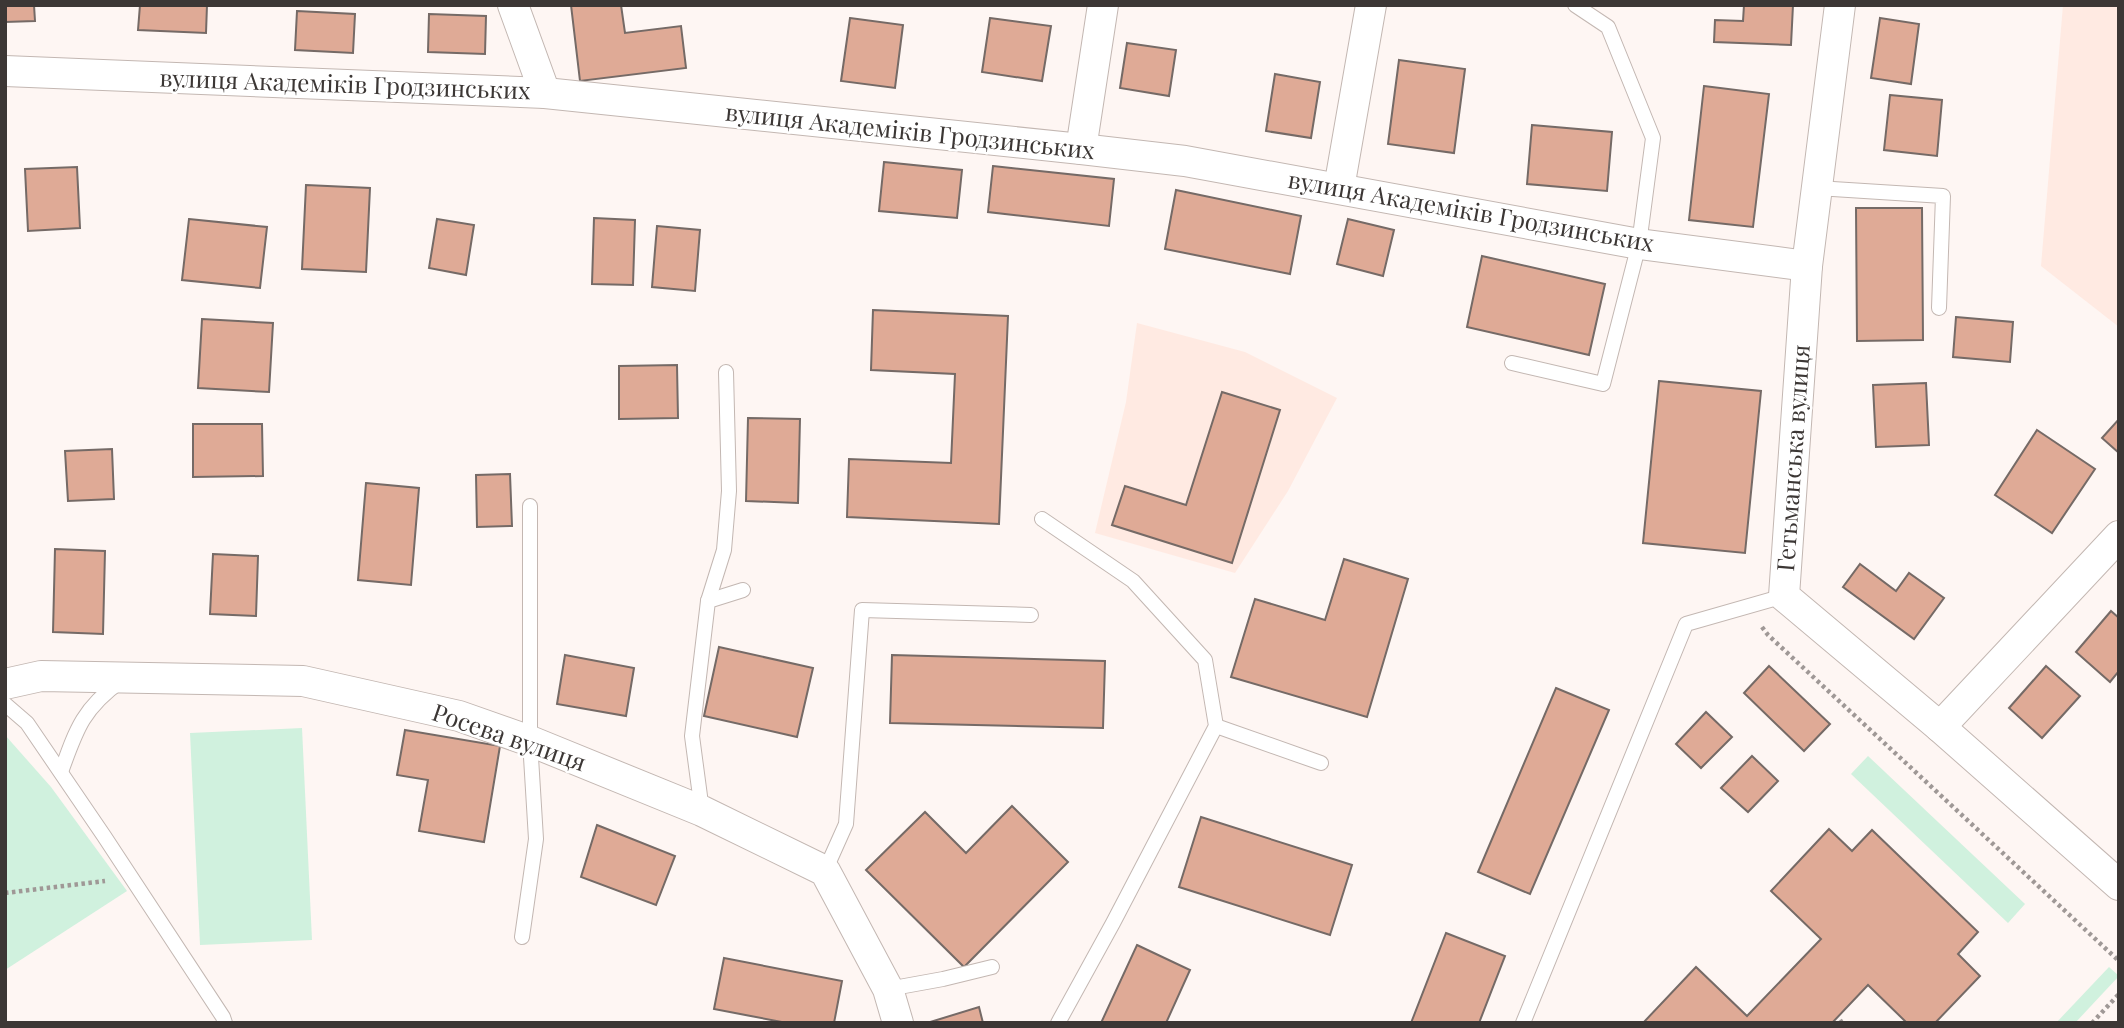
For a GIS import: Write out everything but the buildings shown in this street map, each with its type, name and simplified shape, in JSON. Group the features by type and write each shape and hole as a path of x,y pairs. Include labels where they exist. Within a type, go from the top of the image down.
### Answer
{"street":[{"path":"513,5 545,93"},
{"path":"1081,149 1103,5"},
{"path":"1339,188 1371,5"},
{"name":"Гетьманська вулиця","path":"1840,5 1807,266 1784,596 1940,727 2119,885"},
{"name":"вулиця Академіків Гродзинських","path":"5,71 545,93 1081,149 1185,161 1639,244 1807,266"},
{"path":"1940,727 2119,536"},
{"name":"Росева вулиця","path":"5,684 41,676 303,681 459,716 530,741 702,811 825,871"},
{"path":"825,871 888,989 898,1023"}],"lane":[{"path":"1512,363 1603,384 1639,244 1653,138 1608,27 1576,5"},
{"path":"1817,188 1943,196 1939,308"},
{"path":"702,811 692,736 708,601 724,550 729,491 726,372"},
{"path":"522,937 536,839 530,741 530,506"},
{"path":"1042,519 1133,581 1205,660 1216,726 1058,1023"},
{"path":"708,601 743,590"},
{"path":"1523,1023 1686,624 1784,596"},
{"path":"825,871 846,824 862,610 1031,615"},
{"path":"61,772 77,728 99,696 125,678"},
{"path":"5,704 27,723 61,772 225,1023"},
{"path":"1216,726 1321,763"},
{"path":"888,989 992,967"}],"path":[{"path":"1768,635 2119,961"},
{"path":"5,893 132,878"},
{"path":"2092,1023 2119,994"}],"shaded area":[{"path":"2063,5 2119,5 2119,327 2041,266"},
{"path":"1137,323 1245,352 1337,398 1288,491 1235,573 1095,533 1126,402"}],"green space":[{"path":"302,728 312,940 200,945 190,733"},
{"path":"5,735 51,787 127,891 5,970"},
{"path":"1868,756 2025,904 2008,923 1851,774"},
{"path":"2109,967 2119,976 2075,1023 2056,1023"}]}
